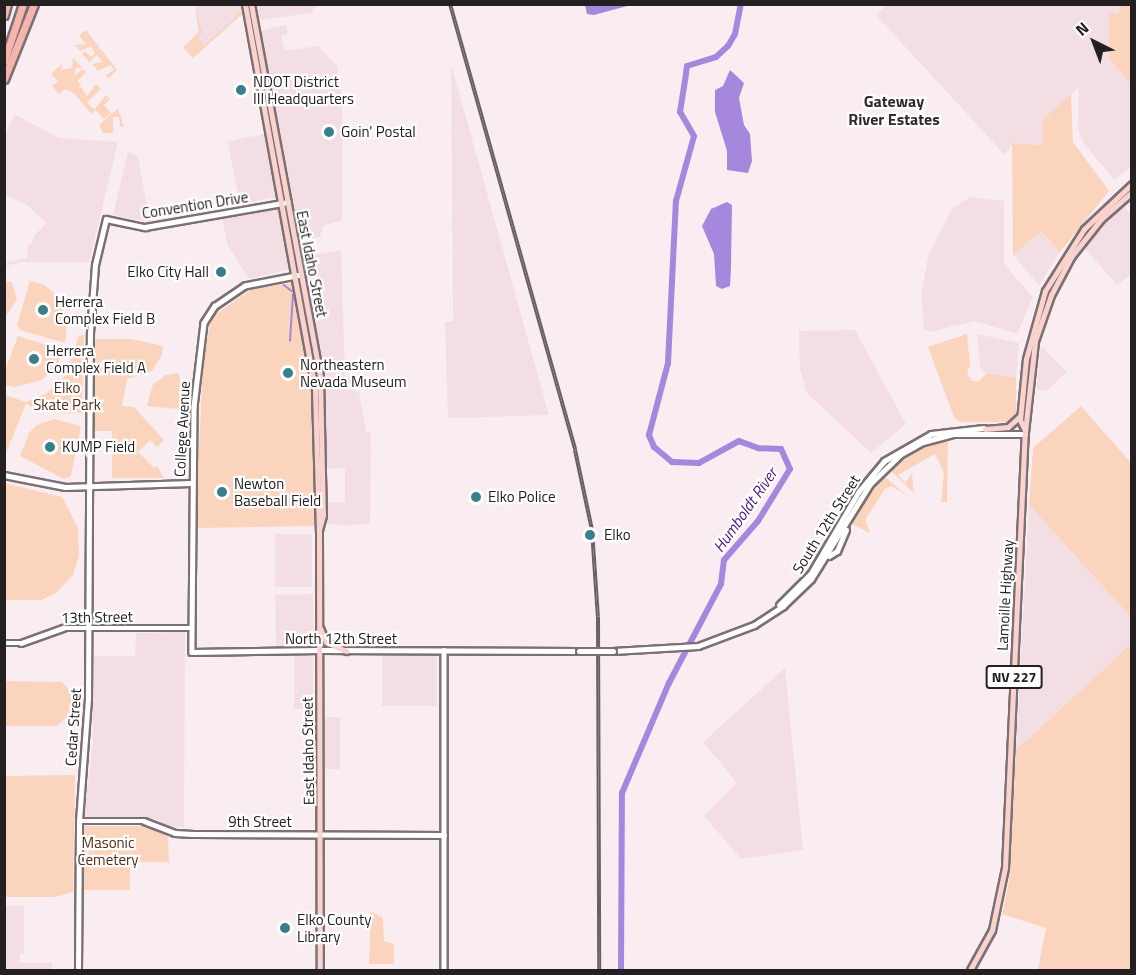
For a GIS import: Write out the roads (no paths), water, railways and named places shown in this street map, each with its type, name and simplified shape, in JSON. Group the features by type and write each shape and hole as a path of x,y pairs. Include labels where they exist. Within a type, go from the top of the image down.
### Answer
{"highway":[{"path":"4,14 7,4"},
{"path":"4,61 23,4"},
{"path":"4,79 34,4"}],"main road":[{"name":"East Idaho Street","path":"245,4 298,255 298,276"},
{"name":"East Idaho Street","path":"251,4 285,202 287,235 298,276 322,401 323,515 319,530 320,970"},
{"name":"Lamoille Highway","path":"1025,433 1020,420 1030,337 1049,283 1084,229 1131,184"},
{"name":"Lamoille Highway","path":"970,970 992,930 1000,900 1007,832 1025,433 1035,341 1051,295 1089,233 1131,192"},
{"path":"287,235 298,255"},
{"path":"985,429 1015,424 1023,394"},
{"name":"South 12th Street","path":"491,650 662,651 722,639 767,615 801,584 823,556 859,491 893,453 940,432 985,429 1025,433"},
{"name":"South 12th Street","path":"722,639 783,606 827,557 876,476 917,444 963,432 1025,433"},
{"path":"319,623 326,642 346,651"},
{"name":"North 12th Street","path":"319,650 491,650"}],"street":[{"name":"Convention Drive","path":"106,219 145,227 285,202"},
{"name":"Cedar Street","path":"78,970 79,821 88,732 87,486 92,294 106,219"},
{"name":"College Avenue","path":"192,651 191,483 194,407 206,317 218,304 248,285 298,276"},
{"path":"4,475 53,486 191,483"},
{"name":"13th Street","path":"4,643 21,643 63,628 191,628"},
{"name":"North 12th Street","path":"192,651 319,650"},
{"path":"444,650 444,970"},
{"name":"9th Street","path":"79,821 144,821 175,833 444,835"}],"waterway":[{"name":"Humboldt River","path":"621,970 622,793 669,683 721,584 724,560 758,521 790,469 781,449 758,448 739,441 699,463 672,462 654,447 649,435 668,363 676,201 694,136 680,112 687,66 716,57 728,46 735,34 741,4"},
{"path":"284,285 292,291"},
{"path":"290,341 293,295"}],"railway":[{"path":"450,4 575,450 592,530 598,617 599,970"}],"place":[{"name":"NDOT District III Headquarters","path":"241,90"},
{"name":"Goin' Postal","path":"329,132"},
{"name":"Elko City Hall","path":"221,272"},
{"name":"Herrera Complex Field B","path":"43,310"},
{"name":"Herrera Complex Field A","path":"34,359"},
{"name":"Northeastern Nevada Museum","path":"288,373"},
{"name":"KUMP Field","path":"50,447"},
{"name":"Newton Baseball Field","path":"222,492"},
{"name":"Elko Police","path":"476,497"},
{"name":"Elko","path":"590,535"},
{"name":"Elko County Library","path":"285,928"}],"district":[{"name":"Gateway River Estates","path":"894,110"}],"park label":[{"name":"Elko Skate Park","path":"67,396"},
{"name":"Masonic Cemetery","path":"108,850"}]}
